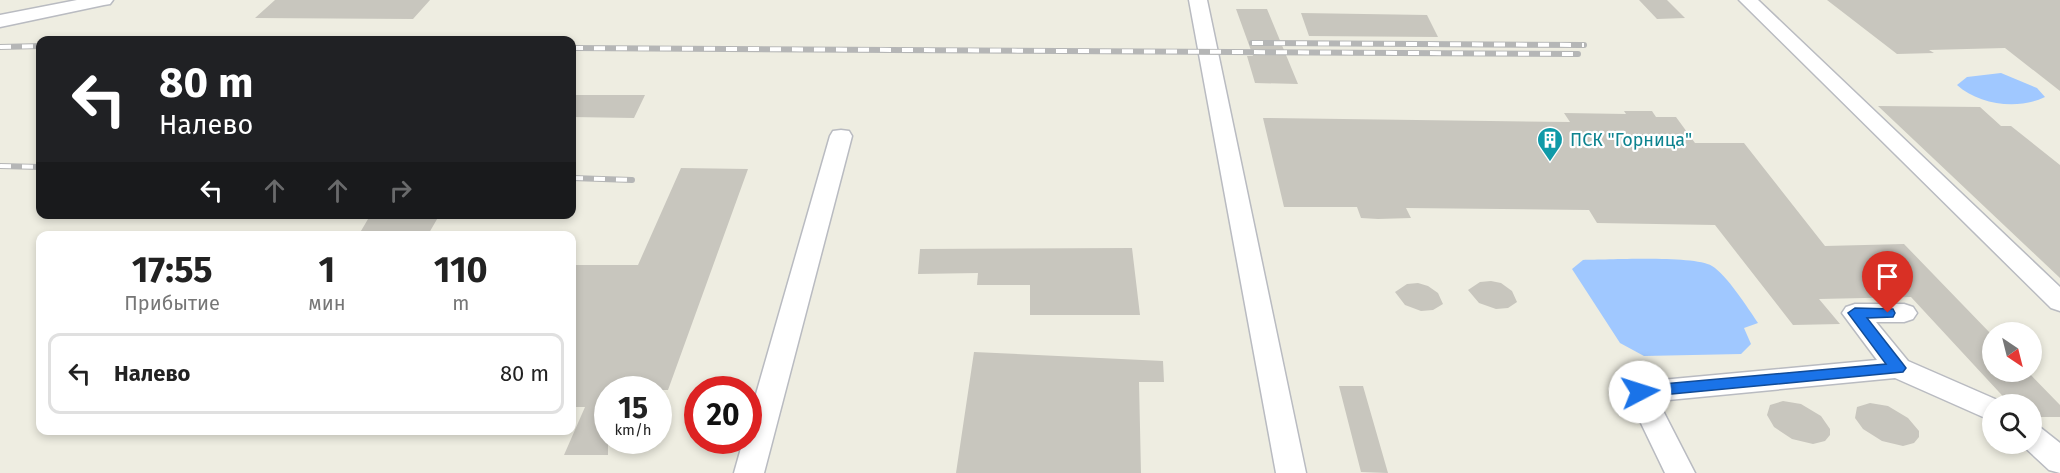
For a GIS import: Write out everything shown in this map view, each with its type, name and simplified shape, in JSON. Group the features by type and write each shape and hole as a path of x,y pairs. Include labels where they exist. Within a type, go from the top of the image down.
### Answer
{"lane":[{"path":"0,21 104,0"},
{"path":"1198,0 1291,473"},
{"path":"1748,0 2060,302"},
{"path":"749,473 841,136"},
{"path":"1904,313 1855,313 1898,368 1982,406"},
{"path":"1680,473 1640,392 1898,368"},
{"path":"2042,443 2060,462"}],"water":[{"path":"2001,73 2037,88 2045,97 2023,103 1999,103 1976,97 1957,85 1967,77"},
{"path":"1669,259 1687,260 1712,266 1743,300 1758,323 1744,328 1751,344 1741,354 1644,356 1620,343 1572,269 1583,260"}],"building":[{"path":"275,0 430,0 413,19 255,18"},
{"path":"1639,0 1667,0 1685,18 1657,19"},
{"path":"1827,0 2060,0 2060,91 2005,48 1929,50 1934,53 1897,54"},
{"path":"1236,9 1267,9 1298,84 1255,83 1247,56 1253,56"},
{"path":"1301,13 1427,15 1438,37 1309,36"},
{"path":"576,95 645,95 634,118 576,117"},
{"path":"1878,106 1980,107 2001,126 2011,126 2060,165 2060,278"},
{"name":"ПСК \"Горница\"","path":"1624,111 1652,111 1656,117 1676,117 1695,143 1744,143 1825,246 1904,244 1982,325 1982,374 1911,297 1819,299 1840,324 1793,325 1715,225 1597,223 1589,210 1406,208 1411,218 1378,219 1361,218 1357,207 1284,207 1263,118 1570,122 1564,113 1626,114"},
{"path":"681,168 748,169 672,379 672,376 594,376 594,454 608,455 564,455 573,435 576,435 576,428 585,407 576,407 576,265 638,265"},
{"path":"368,219 437,219 430,231 361,231"},
{"path":"1132,248 1140,315 1030,315 1030,285 977,285 978,273 918,274 920,249"},
{"path":"1480,282 1501,283 1512,291 1517,302 1508,308 1496,309 1479,303 1468,290"},
{"path":"1418,283 1438,293 1443,304 1433,310 1421,311 1405,305 1395,292 1407,284"},
{"path":"974,352 1163,361 1164,382 1139,382 1141,473 956,473"},
{"name":"ПСК \"Горница\"","path":"1990,382 2038,382 2060,405 2060,417 2042,417 2042,394 2001,394"},
{"path":"1339,386 1363,386 1388,473 1361,472"},
{"path":"1783,401 1801,404 1821,416 1830,429 1830,435 1825,441 1813,444 1792,439 1774,427 1767,415 1770,405"},
{"path":"1870,403 1888,406 1908,418 1919,431 1919,437 1914,443 1903,446 1882,441 1863,429 1855,418 1857,407"}],"railway":[{"path":"1252,43 1584,45"},
{"path":"0,47 36,46"},
{"path":"576,48 1578,54"},
{"path":"0,166 36,167"},
{"path":"576,178 632,180"}],"place":[{"name":"ПСК \"Горница\"","path":"1550,163"}],"route":[{"path":"1640,392 1898,368 1855,313 1888,313"}]}
